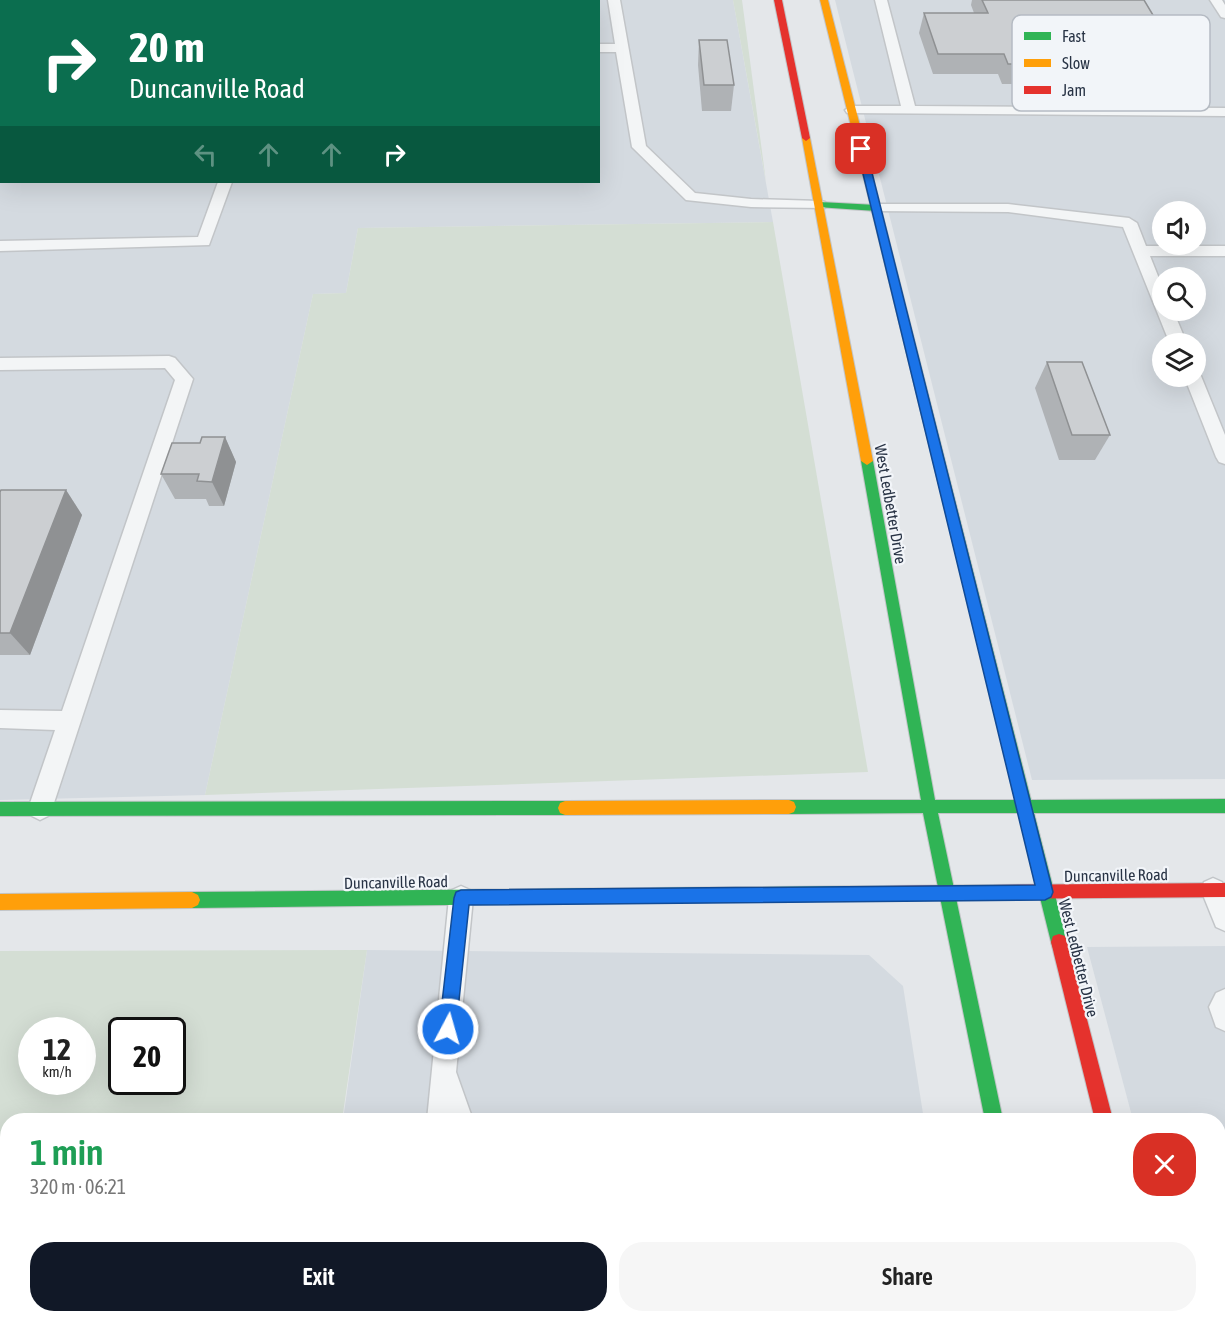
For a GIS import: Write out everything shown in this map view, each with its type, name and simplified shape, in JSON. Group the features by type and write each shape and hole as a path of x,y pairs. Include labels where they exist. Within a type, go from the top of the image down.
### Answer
{"main road":[{"name":"West Ledbetter Drive","path":"778,0 820,205 930,805 993,1113"},
{"name":"West Ledbetter Drive","path":"824,0 1045,892 1102,1113"},
{"path":"820,205 876,208"},
{"path":"0,809 1225,806"},
{"name":"Duncanville Road","path":"0,902 1219,890"}],"lane":[{"path":"614,0 639,147 691,197 751,203 820,205"},
{"path":"881,0 909,110"},
{"path":"1215,0 1225,14"},
{"path":"600,48 622,48"},
{"path":"852,110 1012,111"},
{"path":"1067,111 1225,112"},
{"path":"0,246 204,242 225,183"},
{"path":"876,208 1008,208 1129,223 1152,279"},
{"path":"1141,251 1225,251"},
{"path":"0,364 169,362 184,378 40,809"},
{"path":"1196,387 1225,457"},
{"path":"0,719 70,721"},
{"path":"1219,890 1225,919"},
{"path":"440,1113 461,898"},
{"path":"1225,1002 1222,1007 1225,1018"},
{"path":"443,1072 457,1113"}],"shaded area":[{"path":"600,0 733,0 773,222 358,228 346,293 313,294 205,795 0,800 0,183 600,183"},
{"path":"733,0 742,0 766,182"},
{"path":"835,0 1225,0 1225,779 1032,780"},
{"path":"773,222 868,772 205,795 313,294 346,293 358,228"},
{"path":"1225,946 1225,1113 1131,1113 1087,947"},
{"path":"367,950 869,955 903,986 923,1113 344,1113"},
{"path":"367,950 343,1113 0,1113 0,951"}],"building":[{"path":"982,0 1144,0 1153,15 1012,15 1012,64 1008,64 1004,54 938,54 924,13 988,13"},
{"path":"699,40 727,40 734,85 704,85"},
{"path":"1047,362 1082,362 1110,435 1072,435"},
{"path":"202,437 225,437 212,482 197,481 199,474 161,474 172,443 200,443"},
{"path":"1,490 66,490 10,633 0,633"}],"traffic: fast":[{"path":"820,205 876,208"},
{"path":"882,232 1059,942"},
{"path":"867,461 929,805 993,1113"},
{"path":"789,807 1225,806"},
{"path":"0,809 565,808"},
{"path":"192,900 883,893"}],"traffic: slow":[{"path":"824,0 882,232"},
{"path":"806,138 867,461"},
{"path":"565,808 789,807"},
{"path":"0,902 192,900"}],"traffic: jam":[{"path":"778,0 806,138"},
{"path":"883,893 1225,890"},
{"path":"1059,942 1102,1113"}],"route":[{"path":"448,1029 461,898 1045,892 861,149"}]}
